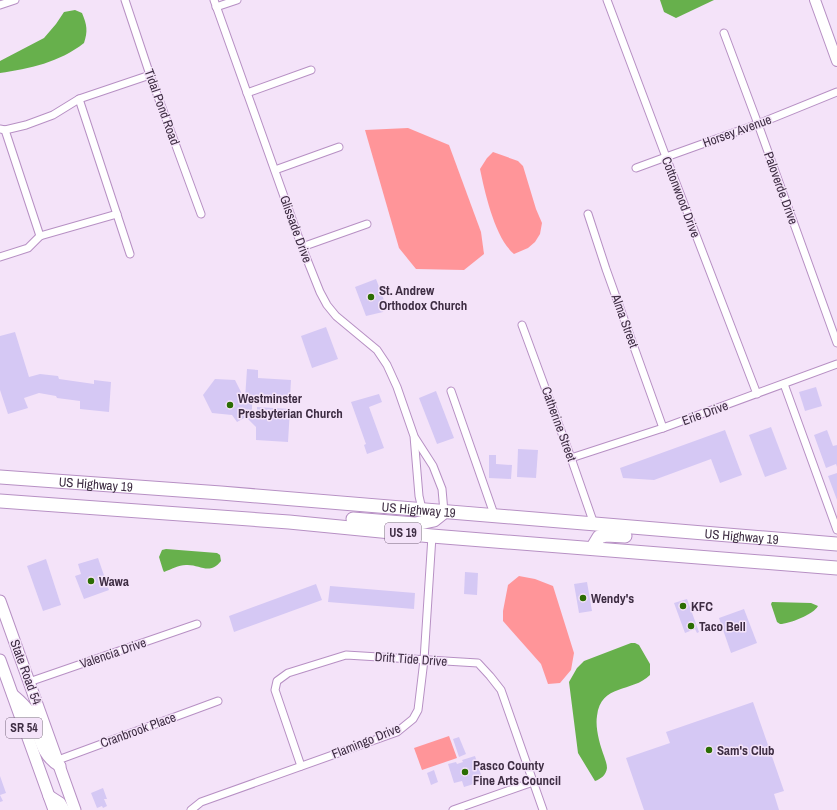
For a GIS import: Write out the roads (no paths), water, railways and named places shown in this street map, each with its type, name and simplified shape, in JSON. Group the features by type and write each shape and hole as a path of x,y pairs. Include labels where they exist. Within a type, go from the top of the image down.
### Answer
{"highway":[{"name":"US Highway 19","path":"0,477 422,509 837,544"},
{"name":"US Highway 19","path":"0,500 289,522 432,536 837,568"},
{"path":"0,510 20,502"},
{"path":"289,522 342,519 415,524 434,520 444,512"},
{"path":"593,548 599,537 606,534 710,542 750,537"}],"main road":[{"name":"State Road 54","path":"0,601 75,810"},
{"name":"State Road 54","path":"0,660 54,810"},
{"path":"12,695 30,712 46,754 52,761 59,763"},
{"path":"49,796 60,803 64,810"}],"street":[{"path":"0,5 15,0"},
{"name":"Tidal Pond Road","path":"125,0 150,75 201,214"},
{"path":"215,4 237,0"},
{"name":"Cottonwood Drive","path":"607,0 757,394"},
{"path":"815,0 836,57"},
{"name":"Glissade Drive","path":"215,4 302,247 320,292 327,305 336,316 377,350 387,365 414,436 433,466 442,489 444,512"},
{"name":"Paloverde Drive","path":"724,33 837,343"},
{"path":"247,93 311,70"},
{"path":"40,236 2,129 26,125 53,115 79,99 150,75"},
{"name":"Horsey Avenue","path":"636,168 758,124 837,92"},
{"path":"79,99 130,254"},
{"path":"275,170 339,147"},
{"path":"0,257 28,248 40,236 117,214"},
{"name":"Alma Street","path":"588,214 606,269 663,428"},
{"path":"302,247 367,224"},
{"name":"Catherine Street","path":"522,325 572,458 594,524"},
{"name":"Erie Drive","path":"572,458 663,428 837,364"},
{"path":"784,384 837,530"},
{"path":"451,392 495,516"},
{"name":"Glissade Drive","path":"414,436 419,496 422,509"},
{"name":"Flamingo Drive","path":"191,810 201,802 397,732 413,718 418,710 424,660 432,536"},
{"name":"Valencia Drive","path":"29,682 197,624"},
{"name":"Drift Tide Drive","path":"301,766 275,690 277,681 288,673 346,655 478,663 501,690 543,810"},
{"name":"Cranbrook Place","path":"59,763 218,700"},
{"path":"453,810 534,782"}],"place":[{"name":"St. Andrew Orthodox Church","path":"371,297"},
{"name":"Westminster Presbyterian Church","path":"230,405"},
{"name":"Wawa","path":"91,581"},
{"name":"Wendy's","path":"583,598"},
{"name":"KFC","path":"683,606"},
{"name":"Taco Bell","path":"691,626"},
{"name":"Sam's Club","path":"709,750"},
{"name":"Pasco County Fine Arts Council","path":"465,772"}]}
